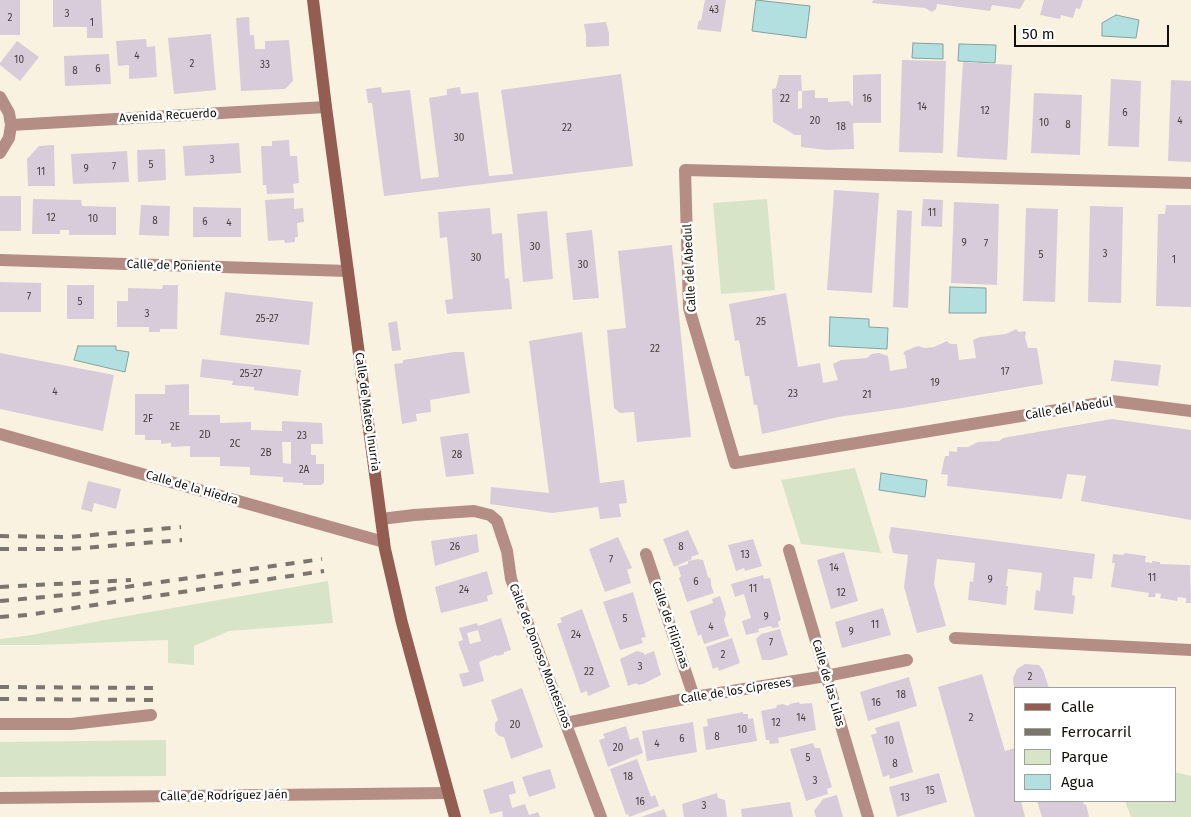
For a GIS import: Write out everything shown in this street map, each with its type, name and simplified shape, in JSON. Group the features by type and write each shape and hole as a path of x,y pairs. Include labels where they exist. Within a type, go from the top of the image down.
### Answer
{"main road":[{"name":"Calle de Mateo Inurria","path":"313,0 384,542 402,623 455,817"}],"street":[{"path":"0,97 10,113 11,125 9,138 0,153"},
{"name":"Avenida Recuerdo","path":"11,125 326,107"},
{"name":"Calle del Abedul","path":"1191,183 685,170 689,308 735,463 1112,400 1191,411"},
{"name":"Calle de Poniente","path":"0,260 348,271"},
{"name":"Calle de la Hiedra","path":"0,434 384,542"},
{"name":"Calle de Donoso Montesinos","path":"381,519 414,515 474,512 490,515 497,520 507,551 511,579 601,817"},
{"name":"Calle de las Lilas","path":"789,550 868,817"},
{"name":"Calle de Filipinas","path":"646,554 694,697"},
{"path":"955,638 1191,650"},
{"name":"Calle de los Cipreses","path":"566,723 694,697 826,676 907,660"},
{"path":"0,724 71,724 151,714"},
{"name":"Calle de Rodríguez Jaén","path":"0,798 448,793"}],"green space":[{"path":"767,199 775,290 721,294 713,203"},
{"path":"855,468 881,553 801,544 781,480"},
{"path":"328,581 333,623 229,631 194,646 194,665 168,663 168,640 0,645 0,639 32,635 104,620"},
{"path":"166,740 166,776 0,777 0,742"},
{"path":"1176,772 1191,776 1191,817 1131,817 1125,802 1176,802"}],"water":[{"path":"756,0 810,6 806,38 752,31"},
{"path":"1116,15 1139,20 1136,38 1102,36 1102,23"},
{"path":"913,43 943,44 943,59 912,58"},
{"path":"959,44 996,45 995,63 958,61"},
{"path":"950,287 986,288 986,313 949,313"},
{"path":"830,317 869,319 869,327 888,328 887,349 829,346"},
{"path":"78,346 116,346 116,350 129,352 125,372 74,360"},
{"path":"881,473 927,480 925,497 879,490"}],"building":[{"path":"0,0 20,0 20,35 0,35"},
{"path":"53,0 101,0 103,38 87,38 87,27 53,27"},
{"path":"705,0 726,0 721,32 697,29 699,20 701,21"},
{"path":"873,0 1025,0 1020,9 992,5 990,11 937,4 936,9 932,12 925,8 872,3"},
{"path":"1044,0 1083,0 1080,9 1076,8 1073,18 1061,15 1060,19 1040,15"},
{"path":"249,17 250,35 254,35 255,49 265,49 265,41 289,40 293,81 285,89 241,91 236,18"},
{"path":"606,22 609,33 609,46 586,47 584,24"},
{"path":"211,34 216,90 174,94 168,38"},
{"path":"146,39 147,47 155,46 157,77 129,79 129,65 118,66 116,41"},
{"path":"17,41 39,57 20,81 0,65"},
{"path":"109,54 111,84 65,86 64,56"},
{"path":"902,60 946,61 943,153 899,152"},
{"path":"963,62 1012,65 1007,160 957,157"},
{"path":"621,74 633,166 384,196 372,103 368,103 366,89 381,87 382,93 410,90 421,179 439,177 429,98 447,95 447,89 460,87 461,94 478,92 489,176 513,174 501,90"},
{"path":"881,74 881,123 853,123 854,149 827,150 801,147 801,135 795,135 773,122 772,89 776,88 779,75 801,75 802,91 815,90 815,98 828,98 828,102 849,101 853,107 853,75","holes":["798,91 802,91 802,108 798,109"]},
{"path":"1111,79 1141,81 1139,147 1108,146"},
{"path":"1171,80 1191,81 1191,162 1168,161"},
{"path":"1034,93 1082,95 1080,155 1031,153"},
{"path":"289,140 290,156 297,156 299,183 293,184 294,193 267,194 266,185 263,185 261,146 272,146 272,141"},
{"path":"239,143 241,173 185,176 183,146"},
{"path":"54,145 55,186 28,186 27,159 39,146"},
{"path":"165,149 166,180 138,182 137,150"},
{"path":"127,151 129,182 73,184 71,154"},
{"path":"834,190 879,193 872,293 827,290"},
{"path":"0,196 21,196 21,231 0,231"},
{"path":"294,198 294,209 303,208 304,222 297,223 298,237 295,237 295,242 285,243 284,240 268,241 265,200"},
{"path":"33,199 81,200 82,206 116,207 116,235 69,235 69,230 60,230 60,234 32,234"},
{"path":"923,199 943,200 942,227 921,226"},
{"path":"954,202 999,204 997,285 951,283"},
{"path":"141,205 170,206 169,236 139,235"},
{"path":"1166,205 1191,205 1191,307 1156,306 1158,214 1165,214"},
{"path":"1090,206 1123,207 1121,303 1088,302"},
{"path":"193,207 241,208 241,237 193,237"},
{"path":"490,208 492,234 502,233 505,279 509,278 512,309 447,314 445,300 453,299 447,237 440,238 438,212"},
{"path":"1026,208 1058,209 1055,302 1023,301"},
{"path":"897,210 912,211 908,308 893,307"},
{"path":"547,211 553,279 523,282 517,214"},
{"path":"592,230 599,298 573,300 566,233"},
{"path":"672,245 691,437 637,442 634,412 620,413 614,408 607,330 626,328 618,251"},
{"path":"0,282 41,283 41,312 0,312"},
{"path":"67,285 94,285 94,319 67,319"},
{"path":"163,285 178,285 177,329 160,329 160,332 149,332 149,327 117,327 117,301 128,301 128,288 162,289"},
{"path":"225,292 313,302 309,345 220,335"},
{"path":"786,293 798,367 820,363 823,383 838,380 833,364 841,360 867,358 872,354 879,353 888,356 890,371 907,368 905,355 903,354 905,351 918,346 925,348 934,347 947,341 950,344 957,344 959,360 976,358 973,340 980,337 1006,334 1016,329 1019,332 1025,331 1028,348 1037,348 1043,384 838,417 762,434 749,376 745,376 739,340 735,341 729,304"},
{"path":"397,321 401,350 392,351 388,323"},
{"path":"582,332 600,483 624,480 627,503 619,504 621,517 600,519 598,507 552,513 490,504 491,487 549,493 529,341"},
{"path":"464,352 470,393 430,400 431,412 416,414 417,421 402,424 394,364 403,363 403,360"},
{"path":"0,353 114,375 103,431 0,409"},
{"path":"202,359 301,370 298,396 254,390 254,387 232,385 233,381 200,377"},
{"path":"1114,360 1161,365 1158,386 1111,381"},
{"path":"189,384 189,415 220,415 220,423 251,422 251,430 282,431 282,421 322,423 323,444 311,444 311,455 316,455 316,464 324,464 324,483 321,485 303,485 303,483 283,482 283,477 250,475 250,467 220,466 220,457 190,457 190,446 171,447 171,443 161,444 161,440 145,440 145,435 135,435 135,394 165,394 165,385","holes":["282,442 291,442 291,464 283,463"]},
{"path":"1112,419 1191,430 1191,520 1081,501 1086,476 1067,474 1062,499 947,486 948,475 941,474 945,456 949,456 949,451 957,452 957,447 968,447 978,442 999,441 1003,438"},
{"path":"468,433 474,474 446,477 440,437"},
{"path":"88,481 121,489 116,509 94,503 92,512 81,509"},
{"path":"891,527 1095,554 1092,579 1074,577 1072,595 1075,596 1073,614 1034,610 1036,590 1040,591 1042,573 1008,569 1006,605 968,600 970,581 973,582 975,563 937,559 934,584 946,626 917,633 904,587 908,555 893,553 889,537"},
{"path":"688,530 699,554 674,567 663,539"},
{"path":"477,534 479,552 435,566 431,541"},
{"path":"618,537 632,568 627,570 631,583 605,592 589,549"},
{"path":"753,539 762,566 745,571 744,568 736,571 728,545"},
{"path":"844,552 858,601 831,609 817,560"},
{"path":"1125,553 1146,556 1145,562 1190,565 1191,603 1186,603 1186,598 1178,597 1177,601 1160,598 1161,594 1156,593 1155,597 1148,597 1149,593 1111,587 1115,563 1112,563 1113,554 1123,555"},
{"path":"703,560 708,577 711,579 714,593 687,602 679,578 681,576 678,567 688,564 688,561"},
{"path":"487,571 493,594 487,596 488,601 441,613 435,587"},
{"path":"763,575 764,579 770,578 781,620 778,622 779,627 773,628 770,626 758,629 759,632 746,635 742,621 751,618 744,594 735,597 731,584"},
{"path":"633,592 646,637 641,638 643,643 620,650 603,602"},
{"path":"720,596 726,614 724,620 729,636 704,644 701,634 698,636 690,611 713,603 712,599"},
{"path":"883,608 891,635 842,648 835,622"},
{"path":"582,609 610,687 588,696 587,691 581,693 557,624 562,622 560,618"},
{"path":"501,618 511,650 479,662 484,681 463,687 459,674 469,672 458,642 463,640 459,628 477,623 478,626","holes":["478,630 481,641 470,644 467,633"]},
{"path":"780,629 788,655 771,660 762,660 756,639 761,634"},
{"path":"732,638 740,663 719,671 718,667 713,669 706,647"},
{"path":"637,651 644,653 644,655 654,651 661,675 643,684 639,685 636,683 628,686 620,659"},
{"path":"1025,664 1039,665 1043,670 1049,687 1014,688 1013,678 1017,669"},
{"path":"982,674 1005,751 1014,748 1014,802 1021,802 1025,817 975,817 938,687"},
{"path":"909,677 917,706 868,721 860,692"},
{"path":"522,688 543,747 511,759 504,737 499,736 495,731 495,723 498,720 491,700"},
{"path":"799,702 800,704 812,703 816,730 778,738 779,743 770,744 769,740 766,740 761,711 776,708 777,705 783,704 788,706"},
{"path":"743,712 743,714 748,714 748,719 753,718 757,741 706,750 703,727 708,726 707,719"},
{"path":"899,721 913,772 890,779 889,775 883,777 871,735 877,733 875,728"},
{"path":"693,722 697,752 647,761 642,731"},
{"path":"626,726 630,740 638,737 643,753 608,767 599,740 605,738 603,734"},
{"path":"813,743 815,748 820,748 832,787 827,789 828,794 806,801 790,749"},
{"path":"637,759 651,797 655,795 659,806 629,817 628,814 626,815 610,769"},
{"path":"550,769 556,788 529,797 522,777"},
{"path":"939,773 947,802 897,817 889,787"},
{"path":"513,781 516,793 509,795 512,808 525,804 529,815 538,812 540,817 503,817 502,811 490,814 483,790"},
{"path":"717,793 718,798 725,800 727,817 684,817 682,804"},
{"path":"837,795 843,817 816,817 814,811 823,799"},
{"path":"790,802 793,817 742,817 741,809"},
{"path":"1037,802 1083,802 1084,805 1086,804 1089,817 1042,817"},
{"path":"664,809 667,817 641,817"}],"railway":[{"path":"0,536 69,537 181,527"},
{"path":"0,549 70,549 182,540"},
{"path":"0,601 77,594 322,559"},
{"path":"0,617 27,615 324,571"},
{"path":"0,587 131,580"},
{"path":"0,687 161,688"},
{"path":"0,699 159,700"}]}
